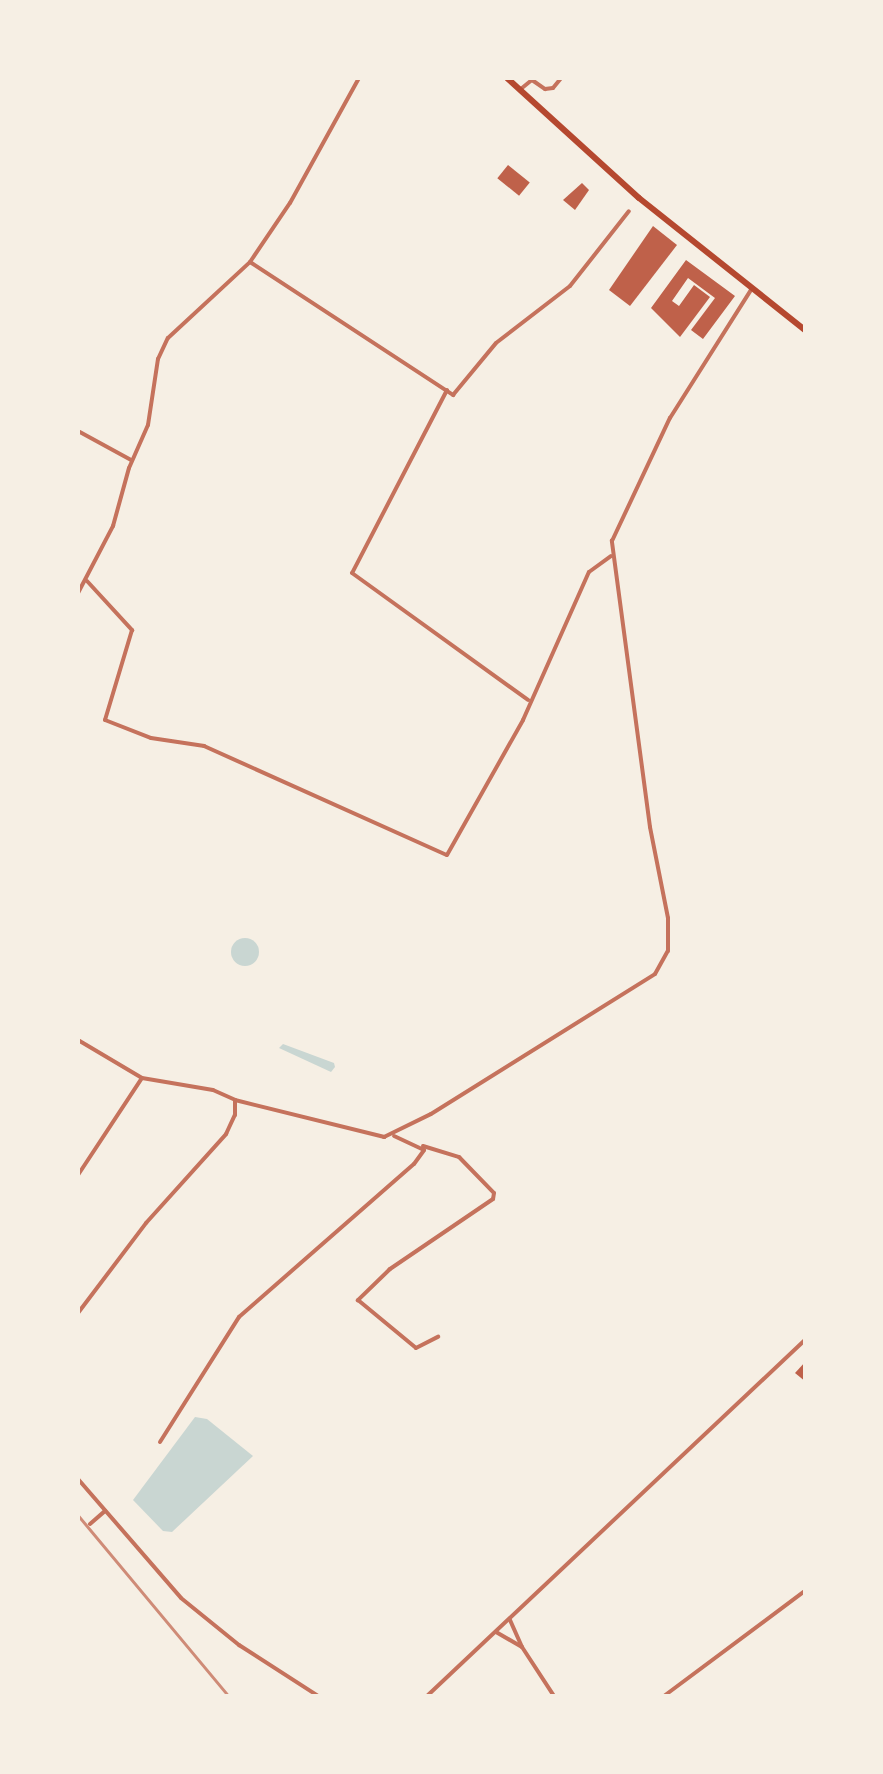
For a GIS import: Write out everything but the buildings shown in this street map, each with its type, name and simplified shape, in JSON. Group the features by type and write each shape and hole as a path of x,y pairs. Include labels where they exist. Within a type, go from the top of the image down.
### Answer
{"main road":[{"path":"508,78 639,198 806,331"}],"street":[{"path":"78,594 113,526 132,460 148,425 158,358 168,338 250,262 290,202 359,78"},
{"path":"522,88 532,80 545,89 553,88 561,78"},
{"path":"250,262 454,394 496,343 570,286 639,198"},
{"path":"394,1136 655,974 665,962 668,918 611,556 614,531 656,444 751,290"},
{"path":"447,390 352,573 528,700"},
{"path":"78,431 132,460"},
{"path":"87,581 132,630 105,720 150,738 204,746 446,856 523,720 528,700 589,572 611,556"},
{"path":"78,1040 142,1078 212,1090 318,1124 394,1136 460,1158 494,1193 493,1199 390,1269 358,1300 416,1348 438,1338"},
{"path":"78,1175 142,1078"},
{"path":"78,1313 146,1223 226,1134 235,1115 235,1100"},
{"path":"160,1442 239,1317 414,1164 423,1146"},
{"path":"428,1696 806,1339"},
{"path":"78,1479 181,1598 239,1645 318,1696"},
{"path":"90,1524 105,1511"},
{"path":"664,1696 806,1590"},
{"path":"510,1620 522,1647 554,1696"},
{"path":"496,1632 522,1647"}],"shaded area":[{"path":"245,938 255,942 259,952 255,962 245,966 235,962 231,952 235,942"},
{"path":"283,1044 334,1063 335,1067 331,1072 279,1048"},
{"path":"195,1417 207,1419 253,1456 172,1532 163,1531 133,1500"}],"railway":[{"path":"78,1515 229,1696"}]}
